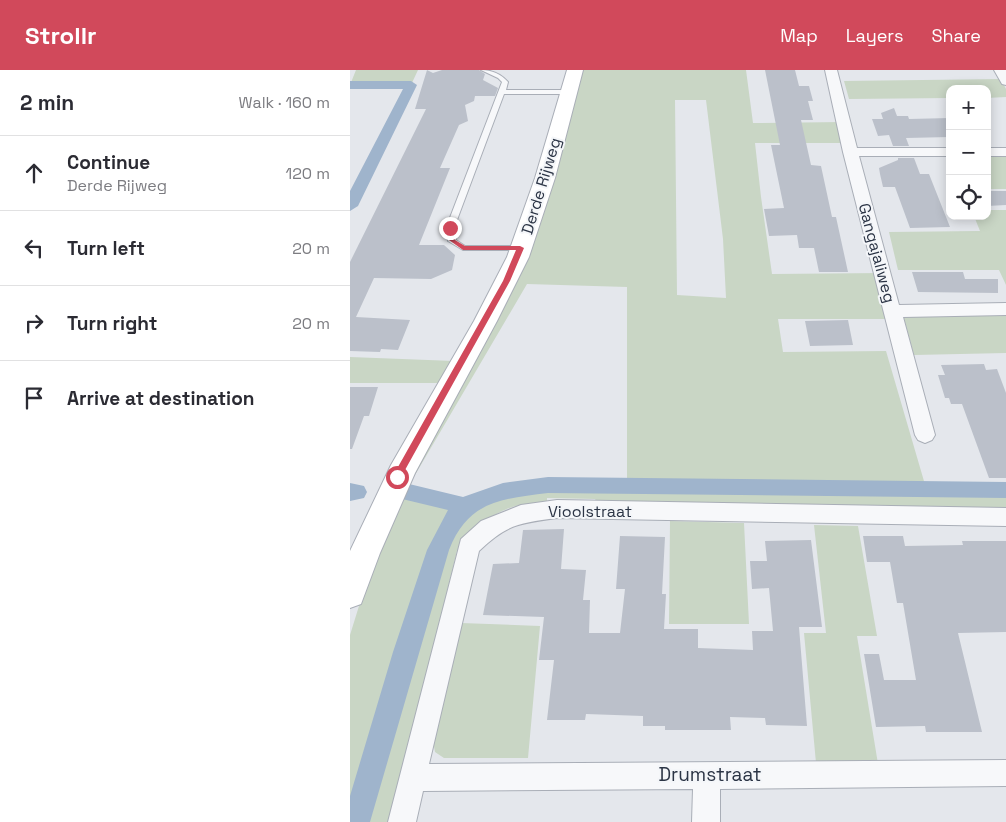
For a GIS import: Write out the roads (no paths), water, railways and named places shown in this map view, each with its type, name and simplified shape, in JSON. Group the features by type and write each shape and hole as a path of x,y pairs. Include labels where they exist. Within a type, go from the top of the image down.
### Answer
{"street":[{"name":"Gangajaliweg","path":"832,70 850,152 925,435"},
{"path":"1000,70 1006,81"},
{"name":"Derde Rijweg","path":"350,594 354,565 397,477 506,281 531,223 572,81"},
{"path":"850,152 946,152"},
{"path":"991,152 1006,152"},
{"path":"893,311 1006,309"},
{"name":"Vioolstraat","path":"402,822 469,546 489,527 521,514 557,509 1006,517"},
{"name":"Drumstraat","path":"413,778 706,774 1006,773"},
{"path":"706,774 706,822"}],"lane":[{"path":"484,70 500,77 505,82 450,228 452,240 463,248 520,248"},
{"path":"502,92 572,81"}],"waterway":[{"path":"350,85 411,85 350,206"},
{"path":"356,822 397,680 442,538 454,518 470,503 503,491 548,485 1006,490"},
{"path":"350,492 357,492"},
{"path":"405,492 454,502 461,510"}]}
